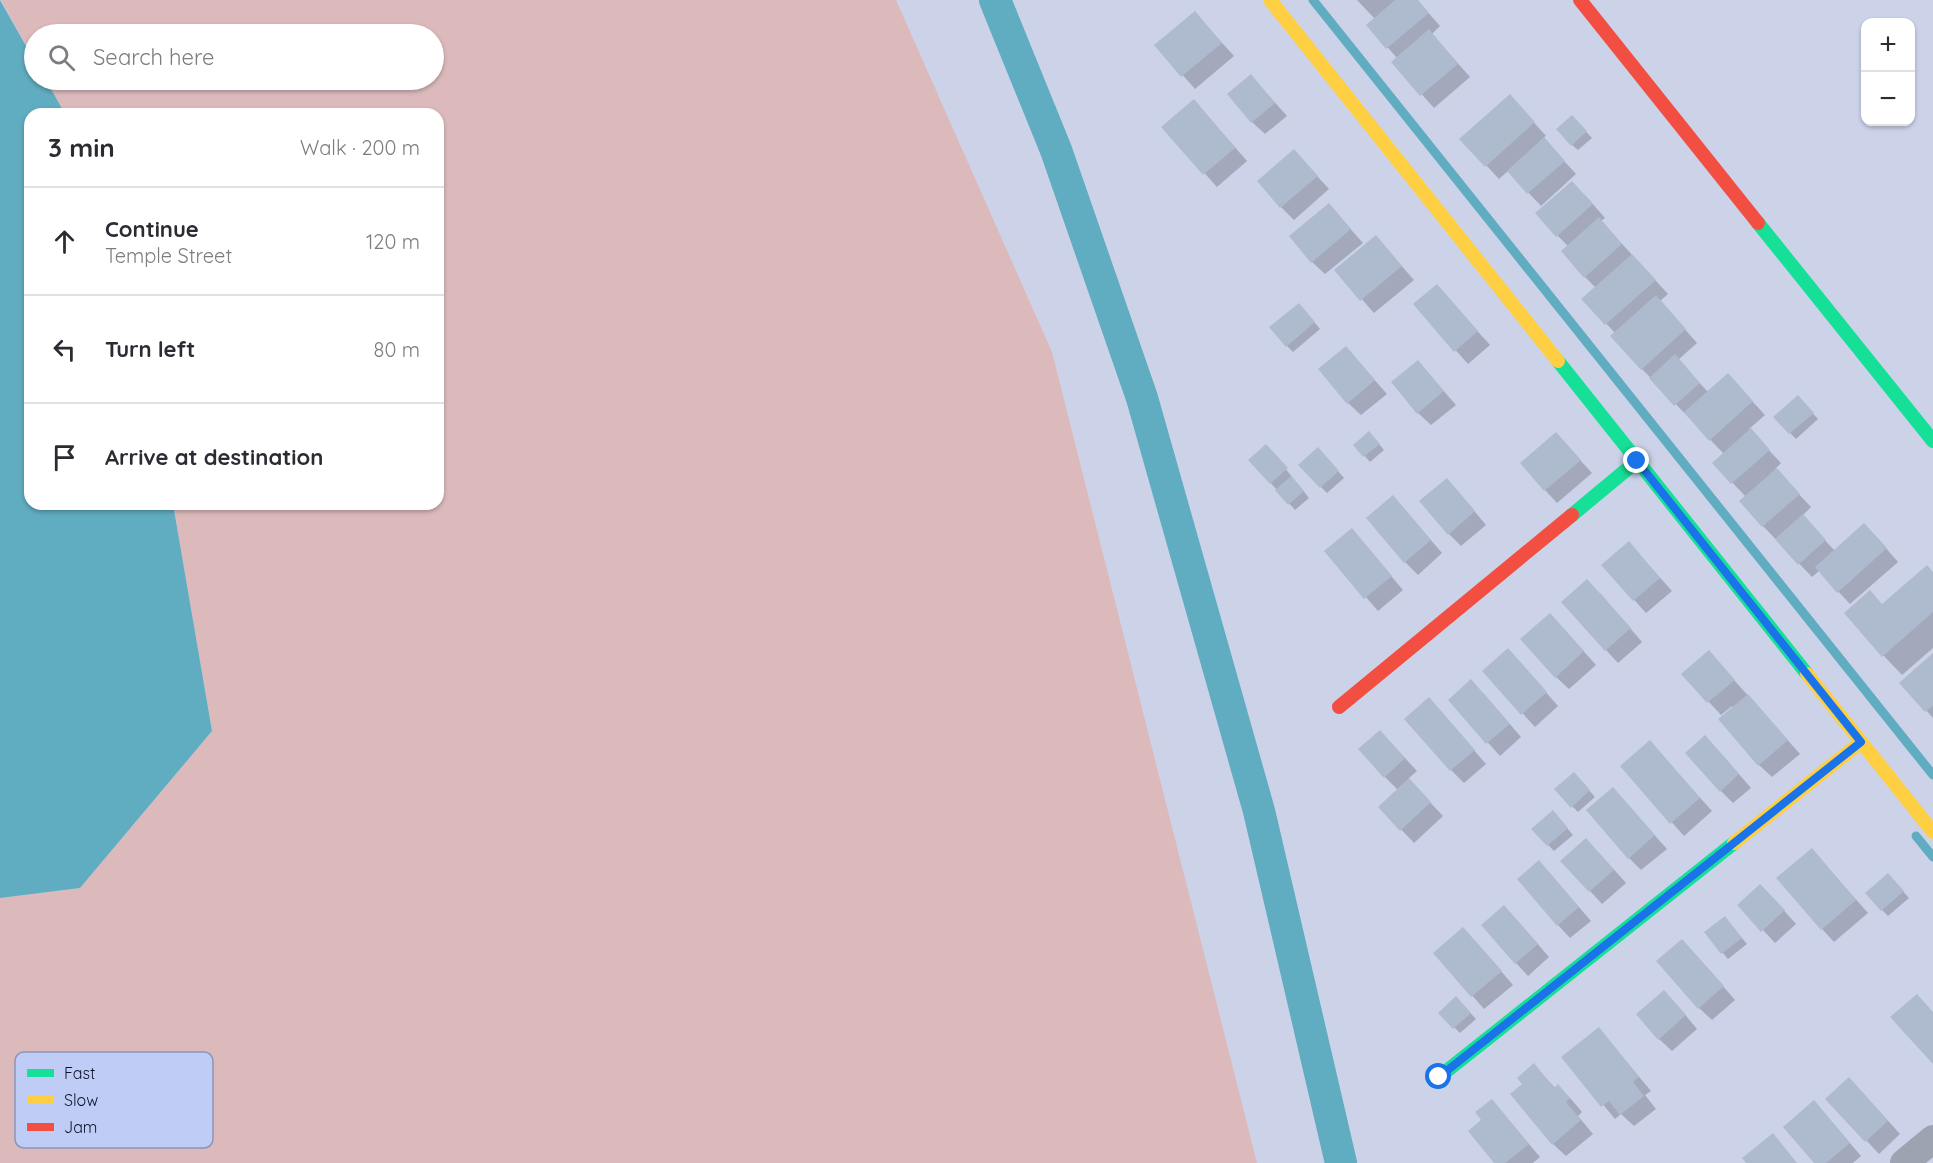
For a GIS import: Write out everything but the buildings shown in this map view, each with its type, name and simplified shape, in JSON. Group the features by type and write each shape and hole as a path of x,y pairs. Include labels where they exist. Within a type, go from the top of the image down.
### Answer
{"street":[{"path":"1270,0 1933,832"},
{"path":"1580,0 1933,441"},
{"path":"1339,707 1637,461"},
{"path":"1439,1077 1861,742"},
{"path":"1904,1163 1933,1139"}],"shaded area":[{"path":"1,0 896,0 1052,352 1257,1163 0,1163 0,898 80,888 212,731 174,510 444,510 444,108 62,108 52,90 444,90 444,24 24,24 24,42"}],"water":[{"path":"0,0 24,42 24,90 52,90 62,108 24,108 24,510 174,510 212,731 80,888 0,898"}],"waterway":[{"path":"995,0 1056,150 1142,398 1259,811 1341,1163"},
{"path":"1313,0 1933,775"},
{"path":"1916,836 1933,857"}],"traffic: fast":[{"path":"1758,223 1933,441"},
{"path":"1558,361 1807,674"},
{"path":"1572,515 1637,461"},
{"path":"1439,1077 1734,843"}],"traffic: slow":[{"path":"1270,0 1558,361"},
{"path":"1807,674 1933,832"},
{"path":"1734,843 1861,742"}],"traffic: jam":[{"path":"1580,0 1758,223"},
{"path":"1339,707 1572,515"}],"route":[{"path":"1439,1077 1861,742 1637,461"}]}
